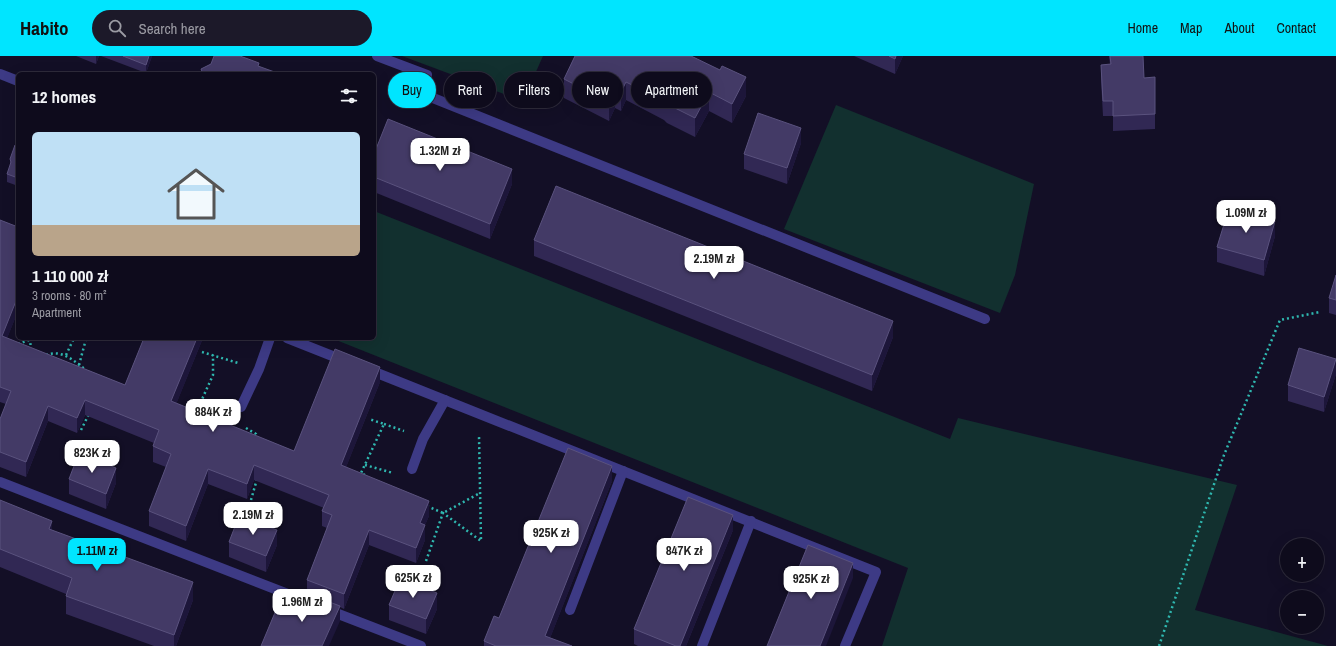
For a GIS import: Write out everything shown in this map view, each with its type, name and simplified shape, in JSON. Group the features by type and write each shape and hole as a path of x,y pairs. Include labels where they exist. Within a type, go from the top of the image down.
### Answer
{"lane":[{"path":"377,56 427,75 423,94 986,319"},
{"path":"0,74 16,80"},
{"path":"241,407 259,369 269,340"},
{"path":"292,340 751,521 876,572 845,646"},
{"path":"412,469 423,439 445,400"},
{"path":"570,610 624,471"},
{"path":"0,482 421,646"},
{"path":"702,646 751,521"}],"path":[{"path":"1159,646 1224,455 1280,320 1320,312"},
{"path":"16,344 27,340"},
{"path":"30,340 30,354"},
{"path":"66,355 73,340"},
{"path":"79,365 86,340"},
{"path":"202,352 259,369"},
{"path":"43,357 49,354 66,355 91,374"},
{"path":"184,411 199,406 213,375 213,355"},
{"path":"199,406 205,417 203,423"},
{"path":"81,430 90,410"},
{"path":"426,561 443,514 481,541 478,413"},
{"path":"205,417 230,422"},
{"path":"241,426 256,434 261,444"},
{"path":"354,477 361,473"},
{"path":"251,500 257,478"}],"green space":[{"path":"402,56 543,56 536,72 504,72 504,94 496,91 496,72 445,72"},
{"path":"836,105 1034,184 1015,275 1000,313 784,229"},
{"path":"376,212 950,439 958,418 1237,485 1195,610 1328,646 882,646 908,568 336,340 376,340"}],"building":[{"path":"123,56 149,56 146,65"},
{"path":"214,56 240,56 259,63 258,66 274,72 202,72 201,69 211,64"},
{"path":"575,56 691,56 720,70 722,66 746,77 732,104 712,94 712,72 631,72 631,84 626,82 623,88 623,72 572,72 572,83 564,79"},
{"path":"889,56 896,56 895,59"},
{"path":"1110,56 1143,56 1144,78 1155,77 1155,114 1113,116 1113,101 1103,101 1101,65 1111,64"},
{"path":"675,108 700,108 695,118"},
{"path":"758,113 801,128 787,168 744,154"},
{"path":"388,119 512,169 490,224 376,178 376,149"},
{"path":"16,145 16,177 7,174"},
{"path":"556,186 893,321 872,375 534,240"},
{"path":"1229,208 1275,221 1264,260 1217,247"},
{"path":"0,220 16,226 16,301 2,336 125,385 143,340 196,340 171,401 294,451 335,349 380,367 341,465 429,501 420,523 425,525 416,548 369,530 344,594 307,580 332,515 322,511 329,495 254,465 247,484 208,469 186,526 149,511 171,454 153,446 159,430 85,400 77,418 48,406 26,462 0,452 0,419 11,391 0,387"},
{"path":"1336,275 1336,300 1329,298"},
{"path":"1299,348 1336,359 1324,397 1288,385"},
{"path":"568,448 612,466 545,636 572,646 496,646 484,641 494,616 499,618"},
{"path":"79,453 116,468 106,494 69,479"},
{"path":"688,497 733,515 680,646 676,646 634,629"},
{"path":"0,500 52,521 49,529 193,582 174,635 66,596 72,578 0,549"},
{"path":"239,516 277,530 266,556 229,542"},
{"path":"808,545 853,563 820,646 767,646"},
{"path":"400,579 437,593 426,619 389,605"},
{"path":"303,592 340,606 322,646 261,646 279,603 296,610"}]}
